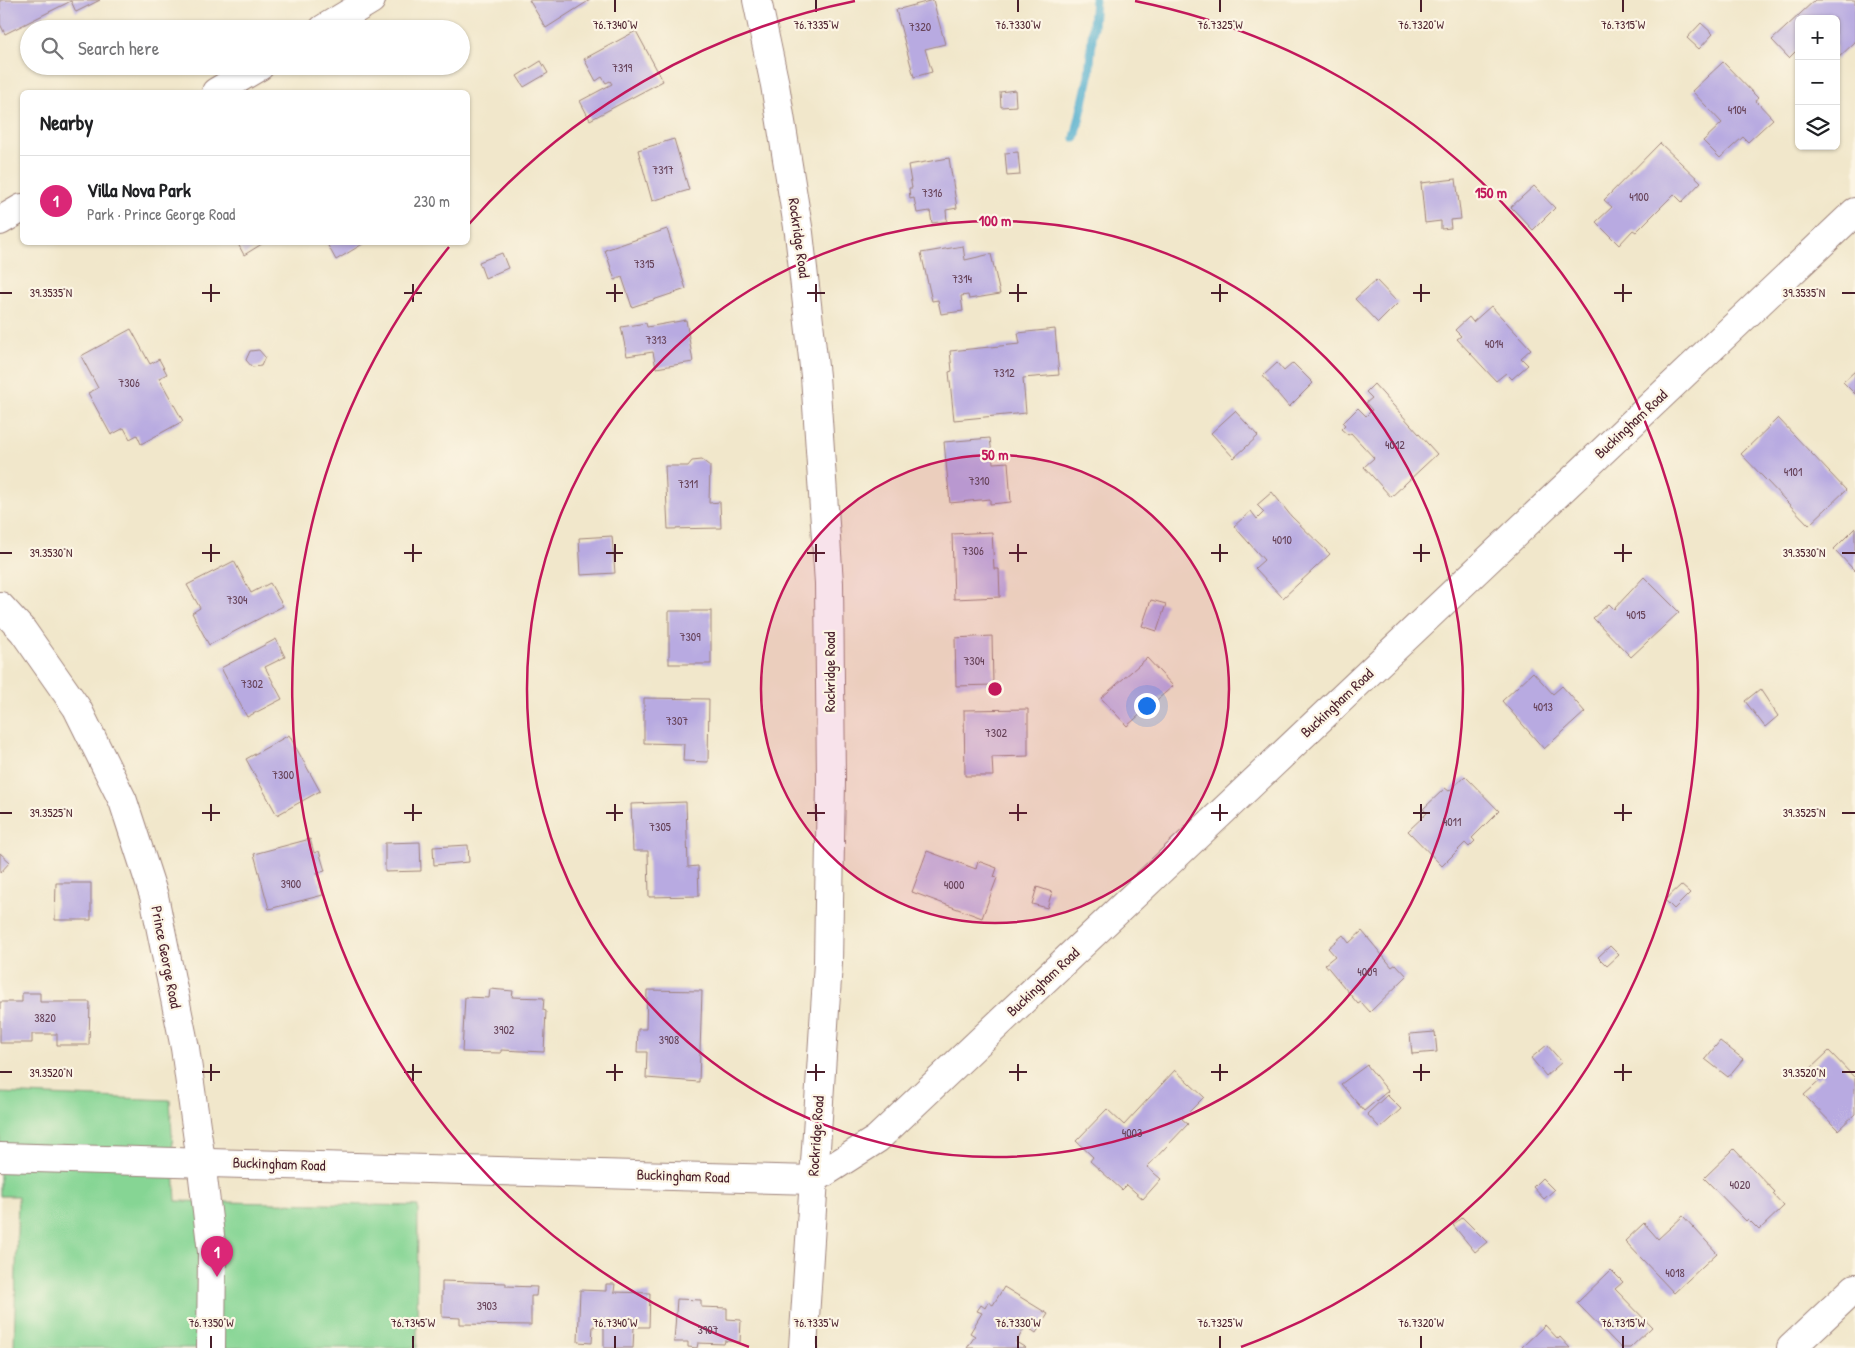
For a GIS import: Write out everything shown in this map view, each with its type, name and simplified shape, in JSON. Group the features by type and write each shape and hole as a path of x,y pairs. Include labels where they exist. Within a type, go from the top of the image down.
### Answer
{"street":[{"path":"338,20 371,0"},
{"name":"Rockridge Road","path":"757,0 775,85 799,233 815,376 829,584 831,780 828,963 803,1348"},
{"path":"219,90 245,75"},
{"path":"0,221 20,209"},
{"name":"Buckingham Road","path":"0,1157 202,1161 813,1180 877,1139 1855,212"},
{"name":"Prince George Road","path":"0,606 23,631 77,708 123,801 154,896 185,1048 202,1161 212,1252 211,1348"},
{"path":"1791,1348 1855,1288"}],"green space":[{"path":"0,1093 170,1100 176,1201 418,1206 417,1348 14,1348 18,1196 0,1196"}],"building":[{"path":"0,0 100,0 76,12 71,1 33,20 20,20 20,26 5,34 0,24"},
{"path":"529,0 590,0 546,28"},
{"path":"933,0 945,44 925,49 932,72 914,77 896,10"},
{"path":"1815,0 1855,0 1855,42 1840,56 1840,15 1799,15"},
{"path":"1795,19 1795,52 1789,58 1772,40"},
{"path":"1701,23 1713,34 1699,49 1687,38"},
{"path":"636,31 663,81 590,120 580,101 612,84 610,81 606,83 602,77 596,81 584,59"},
{"path":"541,61 548,73 524,87 517,76"},
{"path":"1723,62 1758,98 1756,101 1773,119 1748,142 1743,137 1720,158 1703,141 1722,123 1692,91"},
{"path":"1015,90 1016,106 1001,107 1000,92"},
{"path":"674,139 689,190 652,201 638,150"},
{"path":"1660,143 1701,182 1682,202 1674,194 1636,232 1633,230 1619,245 1596,222 1612,207 1604,200"},
{"path":"1018,152 1020,175 1007,176 1005,153"},
{"path":"949,158 957,208 946,210 947,221 932,223 930,211 917,213 914,198 910,199 909,188 912,188 908,165"},
{"path":"1456,179 1461,219 1450,220 1451,228 1441,229 1441,221 1425,223 1421,183"},
{"path":"1534,186 1555,208 1533,230 1511,207"},
{"path":"667,229 686,289 632,307 622,277 615,280 605,250"},
{"path":"239,245 260,245 244,255"},
{"path":"328,245 361,245 336,260"},
{"path":"963,246 965,260 991,254 1000,294 969,299 968,295 961,296 963,311 941,314 938,300 932,301 921,253"},
{"path":"502,253 508,268 485,278 479,262"},
{"path":"1376,280 1398,303 1378,323 1355,299"},
{"path":"1491,306 1531,349 1521,358 1528,365 1512,379 1506,373 1496,381 1457,339 1461,336 1455,330 1469,317 1473,322"},
{"path":"686,320 693,362 656,368 653,352 627,356 621,327 646,323 647,327"},
{"path":"131,329 150,364 159,359 167,374 159,378 183,421 141,444 137,435 130,439 124,428 111,435 88,393 98,388 81,356"},
{"path":"1055,329 1059,375 1023,378 1026,413 954,420 949,372 952,371 950,351 1020,344 1018,333"},
{"path":"259,350 265,357 261,366 252,367 246,360 250,351"},
{"path":"1277,363 1284,371 1293,363 1313,383 1289,407 1263,376"},
{"path":"1855,371 1855,394 1843,382"},
{"path":"1374,384 1437,454 1391,497 1364,467 1374,458 1351,433 1348,435 1341,429 1345,425 1343,423 1358,408 1366,416 1372,410 1366,403 1372,398 1366,392"},
{"path":"1235,411 1258,436 1234,458 1211,433"},
{"path":"1778,418 1846,490 1809,525 1741,454"},
{"path":"990,438 993,463 1008,462 1011,502 990,504 990,499 950,503 944,442"},
{"path":"702,460 710,466 709,503 720,502 721,528 668,529 665,466 688,466 692,461"},
{"path":"1272,492 1291,516 1330,554 1283,598 1255,568 1264,560 1234,526 1251,511 1257,519 1264,512 1257,505"},
{"path":"1855,528 1855,571 1834,549"},
{"path":"992,532 994,569 999,569 1000,597 954,599 952,534"},
{"path":"612,536 615,573 581,575 579,538"},
{"path":"234,561 251,593 270,583 283,606 209,645 192,613 200,608 187,585"},
{"path":"1644,577 1679,612 1631,657 1593,618 1609,604 1614,609"},
{"path":"1151,600 1166,604 1157,631 1142,626"},
{"path":"669,611 711,611 711,664 669,664"},
{"path":"992,636 993,685 956,686 955,638"},
{"path":"276,639 285,657 265,667 282,699 247,717 221,668"},
{"path":"1147,658 1173,686 1127,726 1101,698"},
{"path":"1533,672 1553,694 1562,686 1585,712 1544,749 1502,701"},
{"path":"1760,689 1778,716 1765,727 1745,701"},
{"path":"644,698 709,699 708,762 683,761 684,744 644,743"},
{"path":"1028,709 1028,756 992,757 993,776 965,776 964,710"},
{"path":"289,735 320,791 277,815 246,759"},
{"path":"1465,776 1499,811 1472,838 1475,841 1469,847 1465,843 1442,866 1408,831 1427,813 1423,809 1445,788 1449,791"},
{"path":"686,802 688,867 698,866 699,896 649,897 648,851 633,851 631,804"},
{"path":"310,839 314,853 319,851 325,871 317,873 323,895 269,909 254,854"},
{"path":"420,842 421,871 385,872 385,843"},
{"path":"468,845 469,862 434,865 433,847"},
{"path":"927,851 976,869 978,861 997,868 994,877 997,878 982,918 912,892"},
{"path":"0,853 10,862 0,873"},
{"path":"56,883 91,883 91,920 55,920"},
{"path":"1681,885 1690,893 1674,909 1665,900"},
{"path":"1037,887 1052,892 1047,908 1032,904"},
{"path":"1362,931 1392,967 1396,964 1407,976 1370,1012 1361,1002 1358,1004 1325,964 1335,956 1328,948 1343,935 1349,943"},
{"path":"1610,946 1619,955 1607,966 1598,957"},
{"path":"490,989 513,991 512,997 544,998 543,1010 546,1011 544,1052 501,1050 501,1053 462,1052 465,997 489,998"},
{"path":"647,990 702,991 699,1082 646,1078 647,1052 637,1052 638,1029 646,1029"},
{"path":"22,993 40,993 40,1002 90,1002 89,1045 57,1045 57,1034 32,1034 32,1043 0,1043 0,1002 22,1002"},
{"path":"1435,1032 1437,1052 1412,1054 1410,1034"},
{"path":"1720,1041 1743,1059 1728,1077 1705,1059"},
{"path":"1547,1045 1562,1062 1546,1076 1531,1058"},
{"path":"1829,1051 1855,1078 1855,1114 1838,1130 1804,1095 1823,1078 1821,1075 1817,1079 1809,1070"},
{"path":"1367,1065 1388,1091 1364,1111 1341,1084"},
{"path":"1175,1070 1204,1097 1182,1119 1188,1124 1147,1167 1161,1179 1143,1199 1127,1185 1122,1190 1090,1161 1093,1157 1076,1141 1107,1109 1124,1125"},
{"path":"1387,1095 1401,1109 1380,1128 1367,1114"},
{"path":"1734,1149 1775,1192 1773,1194 1784,1206 1759,1230 1748,1219 1746,1221 1704,1178"},
{"path":"1542,1178 1554,1190 1544,1199 1533,1187"},
{"path":"1683,1216 1717,1253 1674,1293 1625,1241 1644,1223 1658,1239"},
{"path":"1462,1217 1487,1242 1475,1252 1453,1225"},
{"path":"1611,1270 1623,1282 1615,1289 1652,1327 1630,1348 1621,1348 1577,1303"},
{"path":"442,1281 506,1283 506,1286 537,1287 536,1296 531,1296 531,1325 460,1324 460,1318 442,1317"},
{"path":"606,1284 615,1284 614,1292 650,1293 649,1327 634,1327 633,1348 604,1348 604,1327 593,1326 592,1343 578,1342 580,1290 606,1291"},
{"path":"1004,1287 1048,1314 1036,1333 1026,1326 1016,1342 1026,1348 967,1348 975,1336 970,1333 982,1313 977,1311 981,1305 985,1308 988,1302 993,1305"},
{"path":"677,1299 701,1300 701,1307 727,1308 727,1319 741,1320 740,1342 725,1341 724,1344 698,1343 697,1348 688,1347 688,1342 674,1342"},
{"path":"1545,1325 1558,1339 1560,1337 1570,1348 1521,1348"}],"waterway":[{"path":"1075,138 1089,76 1095,0"}],"place":[{"name":"Villa Nova Park","path":"217,1277"}]}
